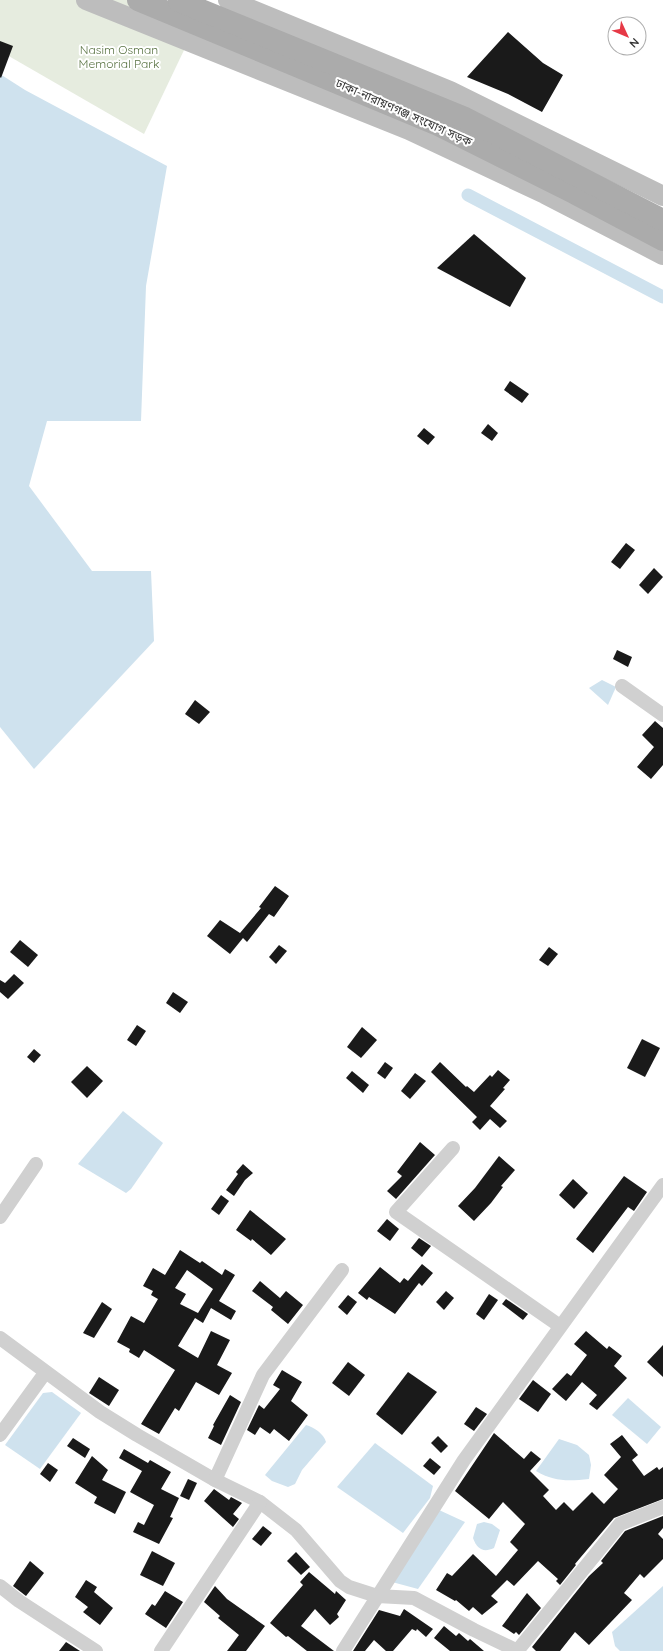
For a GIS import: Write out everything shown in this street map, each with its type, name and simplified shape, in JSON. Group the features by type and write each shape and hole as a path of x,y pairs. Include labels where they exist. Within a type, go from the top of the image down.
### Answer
{"main road":[{"name":"ঢাকা-নারায়ণগঞ্জ সংযোগ সড়ক","path":"138,0 436,124 567,189 663,240"},
{"name":"ঢাকা-নারায়ণগঞ্জ সংযোগ সড়ক","path":"176,0 465,118 663,220"}],"street":[{"path":"86,0 409,130 545,194 663,256"},
{"path":"228,0 450,90 663,196"},
{"path":"622,686 663,715"},
{"path":"453,1148 396,1212 560,1326"},
{"path":"0,1217 36,1164"},
{"path":"343,1651 464,1460 663,1185"},
{"path":"215,1480 263,1375 342,1270"},
{"path":"0,1338 45,1373 106,1416 215,1480 260,1502 296,1530 340,1581 349,1587 377,1596 402,1596 414,1598 474,1630 518,1650 620,1524 663,1508"},
{"path":"0,1435 45,1373"},
{"path":"161,1651 260,1502"},
{"path":"0,1586 19,1601 96,1651"}],"green space":[{"name":"Nasim Osman Memorial Park","path":"0,0 132,0 196,25 144,134 0,51"}],"water":[{"path":"0,74 25,90 167,166 146,286 141,421 47,421 29,486 92,571 151,571 154,641 34,769 0,727"},
{"path":"602,680 616,687 608,705 589,688"},
{"path":"123,1111 163,1143 131,1189 126,1193 78,1164"},
{"path":"52,1392 81,1413 40,1469 5,1445 43,1393"},
{"path":"628,1398 661,1427 647,1444 612,1415"},
{"path":"306,1425 318,1431 326,1442 302,1470 295,1484 288,1487 272,1481 265,1475"},
{"path":"559,1439 577,1445 589,1455 591,1465 589,1479 555,1479 536,1471"},
{"path":"375,1443 433,1486 430,1498 403,1533 337,1487"},
{"path":"439,1510 465,1522 418,1589 392,1582"},
{"path":"484,1522 492,1524 500,1530 494,1548 487,1550 481,1549 476,1545 473,1538 477,1524"},
{"path":"663,1586 663,1651 620,1651 615,1646 612,1632"}],"building":[{"path":"508,32 543,63 563,75 542,112 508,94 467,77"},
{"path":"0,41 13,46 1,78 0,77"},
{"path":"474,234 526,278 510,307 437,268"},
{"path":"510,381 529,394 522,403 504,390"},
{"path":"488,424 498,433 492,441 481,433"},
{"path":"424,428 435,437 428,445 417,436"},
{"path":"626,543 635,550 620,569 611,562"},
{"path":"654,568 663,577 648,594 639,585"},
{"path":"617,650 632,657 628,667 613,659"},
{"path":"195,700 210,712 199,724 185,714"},
{"path":"655,721 663,728 663,765 651,779 637,767 654,747 642,735"},
{"path":"275,886 289,896 274,917 269,914 247,942 243,938 230,954 207,936 220,920 240,933 261,908 259,907"},
{"path":"20,940 38,955 28,967 10,952"},
{"path":"279,945 287,951 276,964 269,957"},
{"path":"549,947 558,954 548,966 539,960"},
{"path":"14,974 24,983 8,999 0,992 0,980 5,983"},
{"path":"173,992 188,1002 180,1013 166,1003"},
{"path":"137,1025 146,1031 136,1046 127,1040"},
{"path":"362,1027 377,1040 361,1058 347,1047"},
{"path":"642,1039 660,1048 645,1077 627,1068"},
{"path":"34,1049 41,1055 34,1063 27,1057"},
{"path":"385,1062 393,1068 385,1079 377,1073"},
{"path":"440,1062 466,1087 467,1086 474,1092 490,1075 492,1077 498,1070 510,1080 503,1088 505,1089 490,1106 507,1121 500,1128 490,1119 480,1130 472,1122 477,1117 431,1072"},
{"path":"87,1066 103,1081 87,1098 71,1082"},
{"path":"352,1071 369,1085 363,1093 346,1078"},
{"path":"415,1073 426,1081 410,1099 401,1091"},
{"path":"420,1142 435,1155 396,1199 387,1191 402,1176 397,1172"},
{"path":"499,1156 515,1170 501,1186 503,1187 491,1203 474,1221 458,1206 475,1188"},
{"path":"243,1164 253,1173 245,1180 234,1196 226,1190 238,1174 236,1172"},
{"path":"624,1176 647,1192 634,1211 628,1207 593,1253 576,1239"},
{"path":"573,1179 588,1193 574,1209 559,1195"},
{"path":"221,1195 229,1201 219,1215 211,1209"},
{"path":"250,1210 286,1239 271,1255 252,1239 251,1241 236,1230"},
{"path":"387,1219 399,1229 390,1241 377,1231"},
{"path":"419,1238 431,1246 422,1257 411,1248"},
{"path":"180,1250 200,1263 202,1261 222,1275 225,1269 235,1275 219,1301 236,1311 231,1320 211,1308 203,1323 195,1318 178,1346 198,1358 211,1331 230,1340 217,1365 232,1373 219,1395 196,1382 179,1411 175,1408 159,1434 141,1424 175,1370 144,1350 139,1358 129,1352 130,1349 117,1342 131,1316 144,1323 158,1299 151,1295 153,1291 143,1286 153,1268 165,1275","holes":["187,1270 213,1289 198,1313 180,1304 186,1294 175,1288"]},
{"path":"422,1264 433,1273 422,1286 419,1283 395,1314 369,1297 367,1300 358,1293 380,1267 400,1283 404,1278 408,1281"},
{"path":"260,1281 280,1298 286,1291 303,1305 288,1324 271,1310 273,1307 252,1291"},
{"path":"446,1291 454,1298 444,1310 436,1302"},
{"path":"489,1294 498,1300 484,1320 476,1314"},
{"path":"348,1295 357,1302 347,1315 338,1307"},
{"path":"506,1299 528,1314 523,1320 502,1304"},
{"path":"102,1302 112,1309 94,1338 83,1333"},
{"path":"586,1331 607,1349 609,1346 622,1356 614,1366 627,1378 597,1410 589,1404 597,1395 582,1382 566,1401 552,1389 567,1373 571,1376 587,1355 574,1344"},
{"path":"663,1345 663,1377 647,1362"},
{"path":"348,1362 365,1375 349,1396 332,1383"},
{"path":"282,1370 302,1382 291,1401 308,1415 289,1441 274,1429 270,1434 260,1427 255,1435 247,1430 259,1405 264,1409 280,1389 273,1385"},
{"path":"408,1372 437,1392 402,1435 376,1414"},
{"path":"99,1377 119,1390 109,1406 89,1393"},
{"path":"533,1380 551,1394 538,1412 519,1399"},
{"path":"230,1395 241,1402 221,1445 208,1438 214,1426 213,1425"},
{"path":"476,1407 487,1414 474,1431 464,1424"},
{"path":"494,1433 524,1459 531,1451 541,1459 530,1471 549,1490 543,1496 556,1510 564,1502 573,1511 592,1492 604,1504 618,1489 604,1475 621,1457 610,1444 622,1435 638,1455 632,1460 644,1476 657,1467 659,1470 663,1467 663,1499 614,1518 575,1564 576,1565 560,1585 556,1581 558,1579 538,1561 514,1586 507,1580 491,1596 498,1602 482,1615 473,1607 469,1611 456,1600 455,1601 436,1590 447,1573 452,1576 473,1554 496,1576 518,1550 510,1542 525,1524 503,1502 489,1519 455,1491"},
{"path":"438,1436 448,1446 441,1453 431,1443"},
{"path":"73,1438 90,1449 85,1458 67,1446"},
{"path":"124,1449 148,1463 150,1460 171,1472 161,1489 179,1498 170,1517 173,1518 159,1544 133,1532 138,1522 144,1525 154,1505 130,1492 142,1471 119,1458"},
{"path":"92,1456 108,1470 102,1480 126,1492 115,1514 94,1503 97,1497 75,1483"},
{"path":"430,1458 441,1467 434,1475 423,1466"},
{"path":"48,1463 58,1470 50,1482 40,1474"},
{"path":"188,1479 197,1483 189,1500 180,1496"},
{"path":"214,1489 229,1500 231,1497 242,1503 233,1514 239,1519 233,1527 204,1501"},
{"path":"663,1516 663,1528 658,1534 663,1539 663,1559 644,1578 640,1574 624,1593 632,1600 589,1645 575,1632 560,1651 536,1651 532,1647 589,1576 603,1563 601,1561 625,1531"},
{"path":"263,1526 272,1533 261,1546 252,1539"},
{"path":"152,1551 175,1563 163,1586 140,1575"},
{"path":"296,1552 310,1567 301,1575 287,1561"},
{"path":"30,1561 44,1573 26,1596 13,1586"},
{"path":"309,1572 335,1594 336,1591 346,1600 337,1614 339,1617 330,1625 315,1609 301,1626 334,1651 307,1651 288,1636 286,1637 270,1623 303,1585 300,1582"},
{"path":"86,1580 97,1587 94,1592 113,1608 100,1625 83,1612 88,1607 75,1597"},
{"path":"215,1586 227,1599 265,1626 246,1651 227,1651 239,1635 218,1618 220,1616 204,1602"},
{"path":"165,1591 183,1602 166,1628 145,1614 152,1604 155,1606"},
{"path":"527,1593 541,1608 519,1635 516,1632 514,1634 502,1626"},
{"path":"404,1609 433,1629 426,1637 417,1629 416,1631 412,1629 393,1651 386,1651 374,1640 365,1651 353,1651 379,1610 400,1616"},
{"path":"444,1626 456,1636 459,1633 468,1641 470,1639 484,1651 450,1651 434,1638"},
{"path":"66,1642 80,1651 59,1651"}],"waterway":[{"path":"468,195 663,297"}]}
